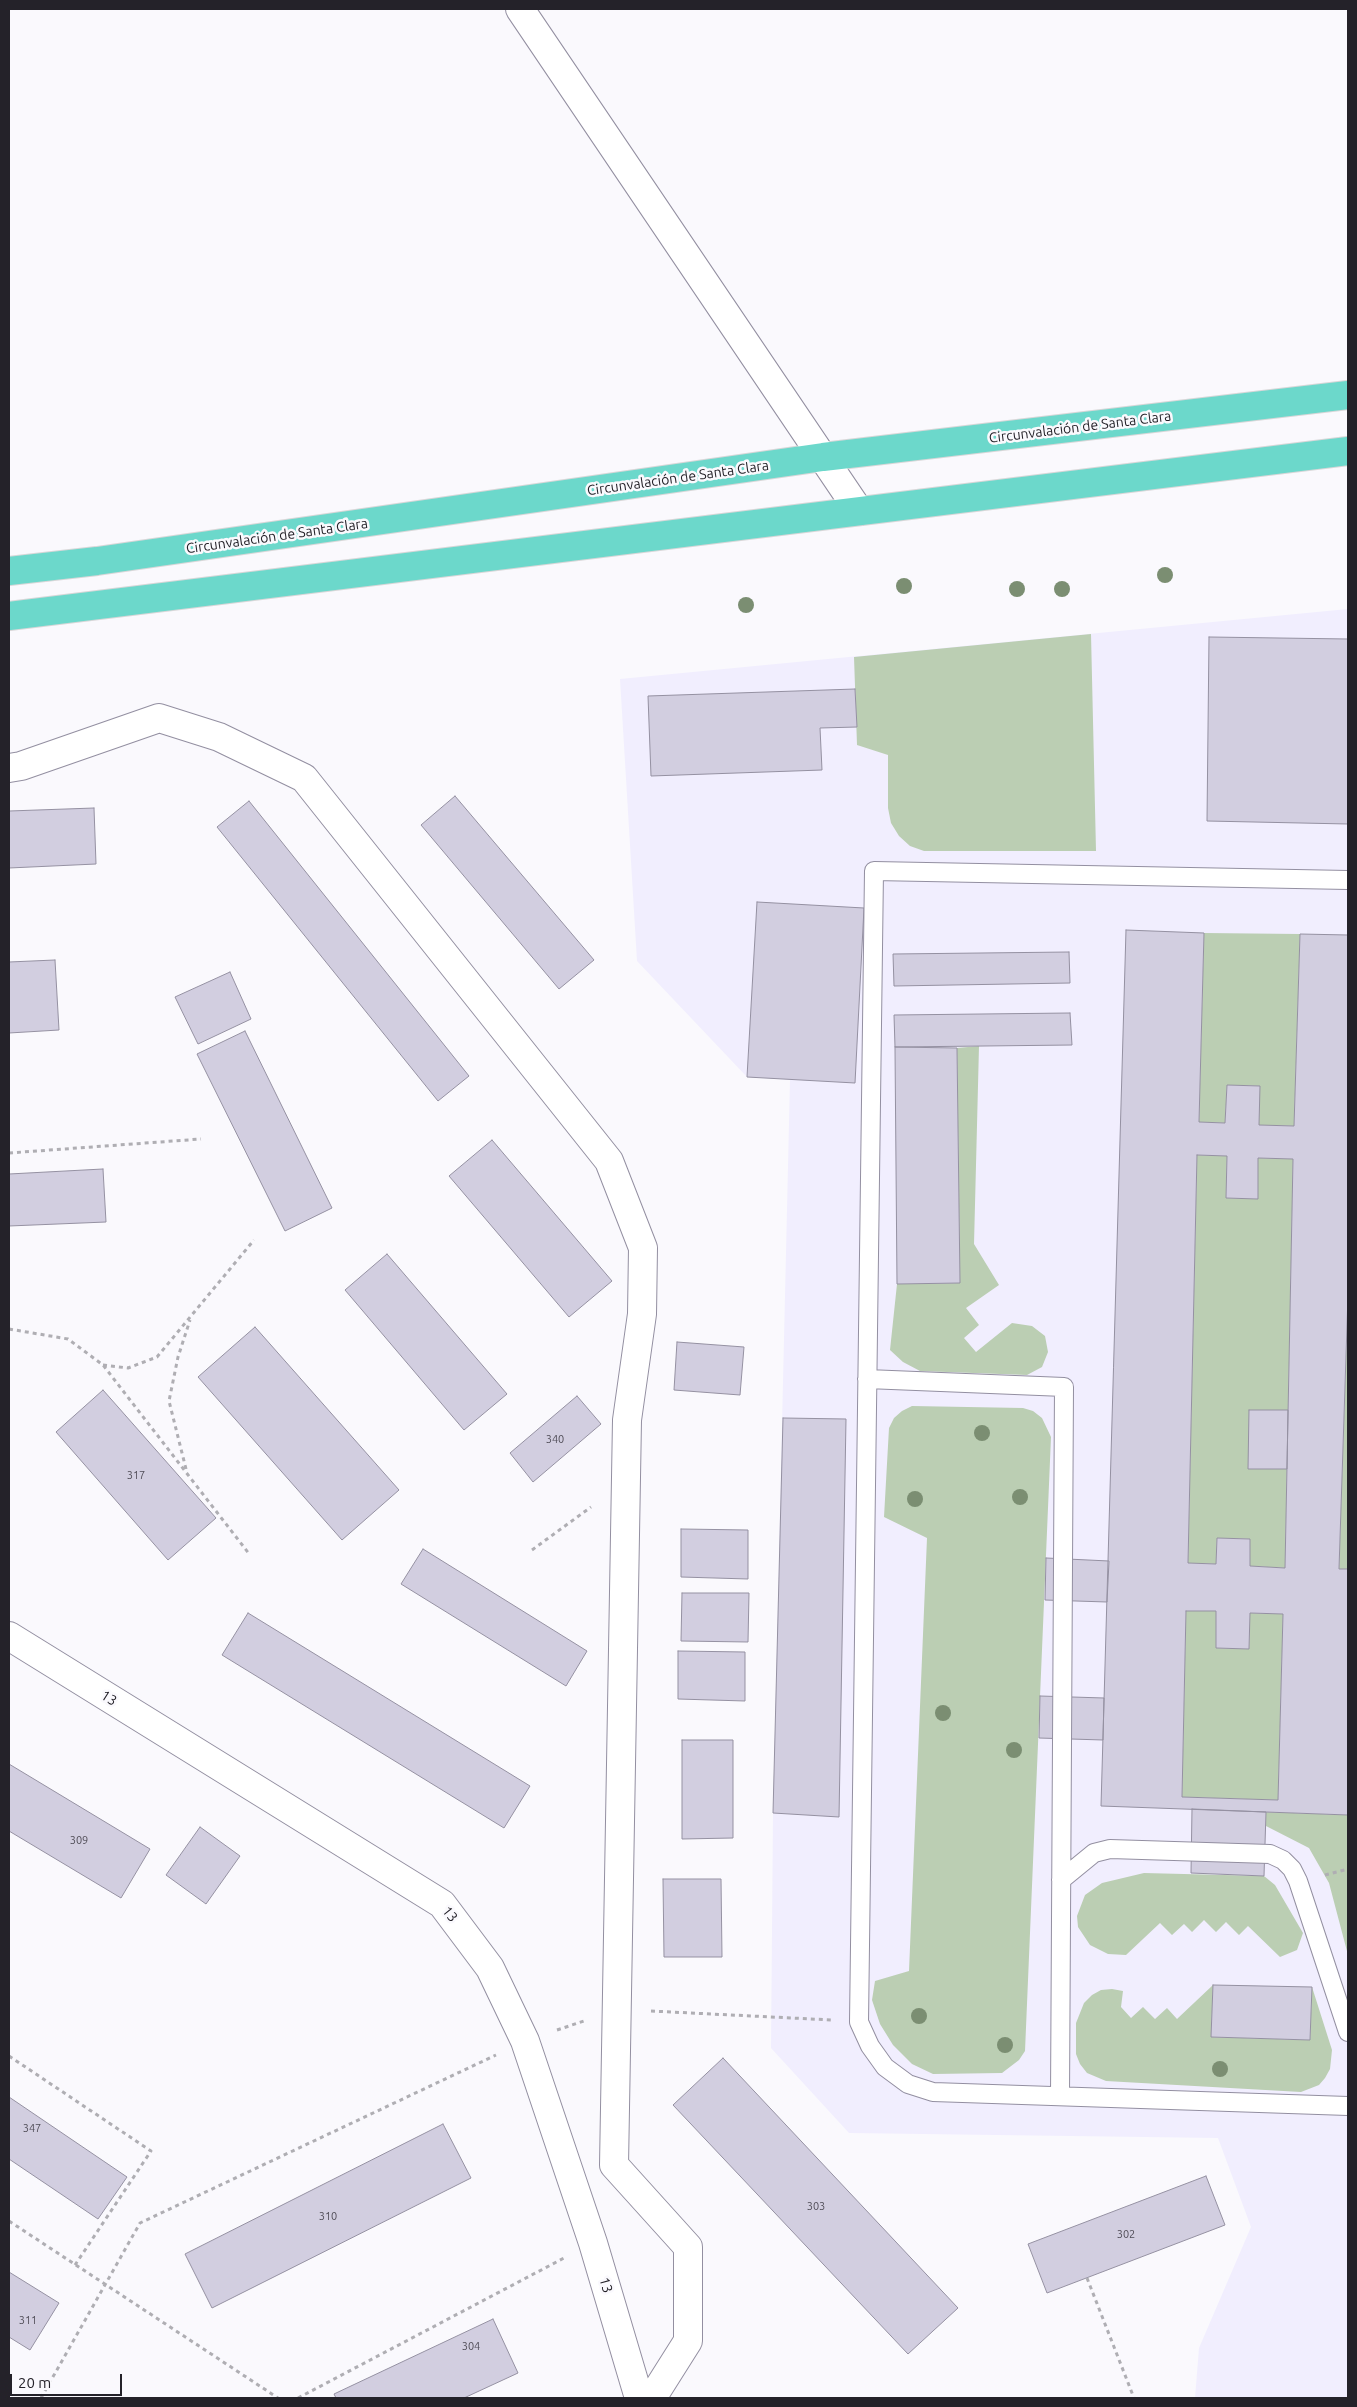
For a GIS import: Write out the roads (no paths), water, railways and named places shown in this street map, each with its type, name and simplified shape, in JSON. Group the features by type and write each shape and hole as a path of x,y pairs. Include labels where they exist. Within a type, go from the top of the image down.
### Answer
{"highway":[{"name":"Circunvalación de Santa Clara","path":"9,571 97,561 824,458 1348,395"},
{"path":"9,616 1348,451"}],"street":[{"path":"520,9 859,511"},
{"path":"9,768 21,766 159,718 219,737 304,778 609,1161 643,1248 642,1314 627,1420 614,2165 688,2247 688,2342 652,2398"},
{"name":"13","path":"9,1636 442,1904 490,1968 525,2042 593,2242 639,2398"}],"lane":[{"path":"1348,880 874,871 859,2022 870,2046 885,2067 908,2084 933,2092 1348,2106"},
{"path":"867,1379 1064,1387 1060,2096"},
{"path":"1061,1880 1094,1852 1110,1850 1270,1854 1283,1860 1292,1869 1298,1881 1348,2032"}]}
